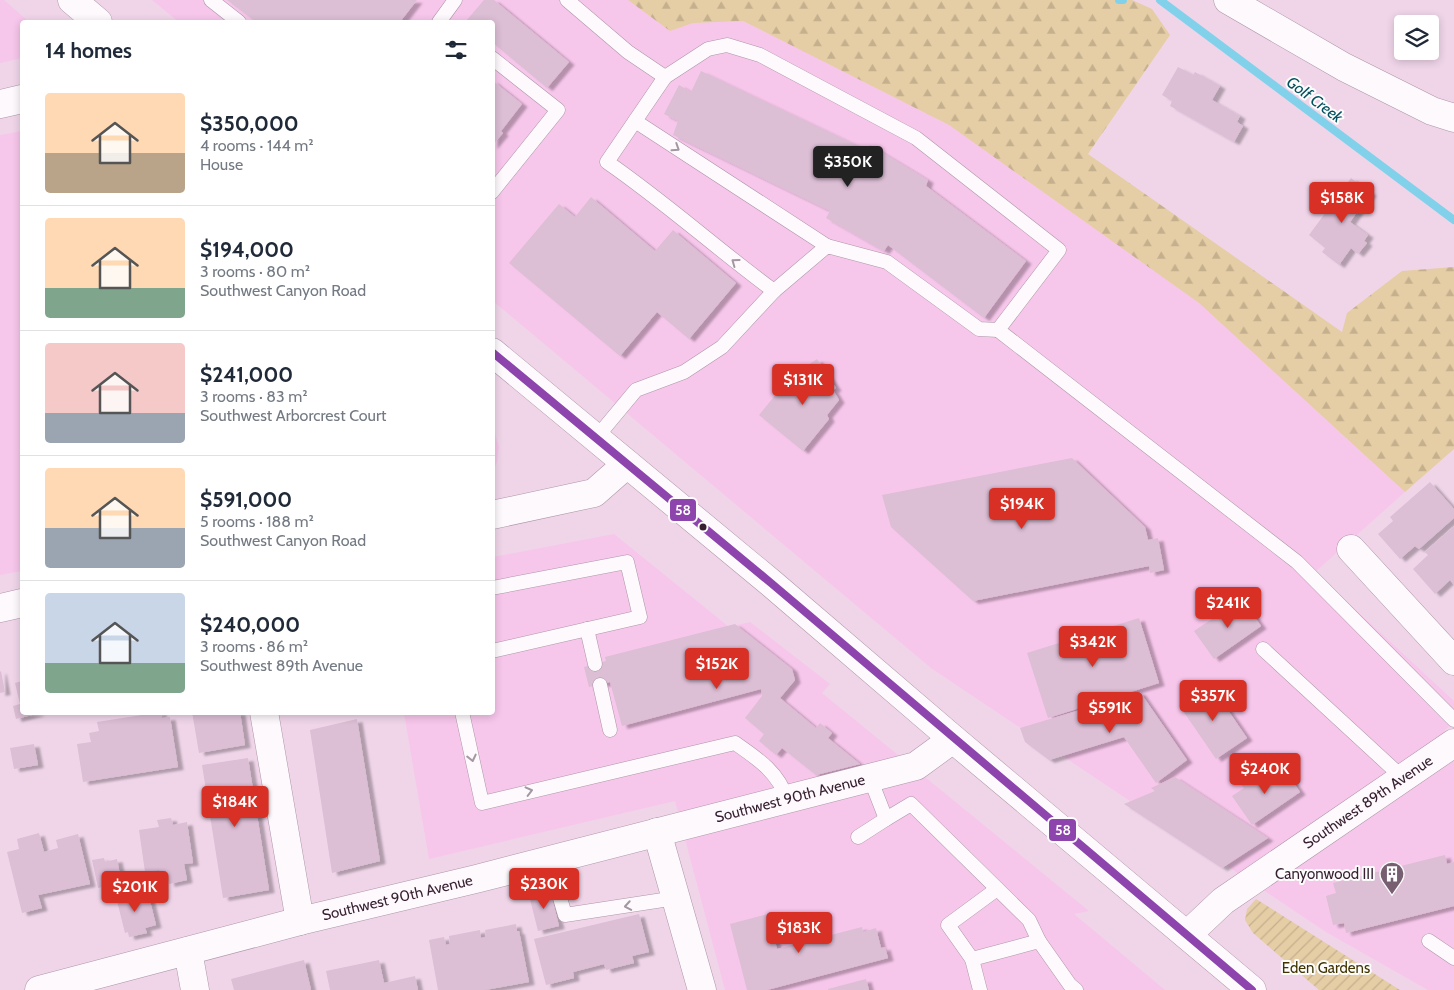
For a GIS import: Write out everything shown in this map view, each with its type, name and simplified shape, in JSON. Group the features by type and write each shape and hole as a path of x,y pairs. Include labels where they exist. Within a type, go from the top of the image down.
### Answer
{"street":[{"path":"72,0 96,20"},
{"path":"1228,0 1344,67 1432,111 1454,118"},
{"path":"0,104 20,100"},
{"path":"495,354 771,582 953,739 1252,990"},
{"path":"495,514 594,493 627,464"},
{"path":"1351,549 1454,661"},
{"path":"0,608 20,604"},
{"path":"265,715 300,921"},
{"name":"Southwest 90th Avenue","path":"39,990 300,921 549,860 916,766 953,739"},
{"name":"Southwest 89th Avenue","path":"1187,935 1223,901 1454,743"},
{"path":"657,832 676,898 697,989"},
{"path":"188,950 195,990"}],"lane":[{"path":"211,0 236,20"},
{"path":"444,20 455,0"},
{"path":"567,0 628,52 665,77"},
{"path":"774,291 722,253 649,191 607,162 665,77 708,49 727,45 760,56 916,138 1058,250 998,330"},
{"path":"495,60 558,110 495,188"},
{"path":"635,121 827,246 887,262 979,329 998,330 1297,562 1454,720"},
{"path":"596,438 636,390 684,372 722,347 774,291 827,246"},
{"path":"495,587 628,562 640,617 495,650"},
{"path":"587,629 595,664"},
{"path":"1263,649 1403,778"},
{"path":"600,685 610,730"},
{"path":"463,715 482,803 735,743 769,767 783,785 787,799"},
{"path":"870,778 886,819"},
{"path":"858,838 911,804 1029,920 1039,942 1070,985 1076,990"},
{"path":"549,860 565,915 676,898"},
{"path":"980,990 972,959 948,924 997,889"},
{"path":"1429,941 1454,958"},
{"path":"972,959 1039,942"}],"shaded area":[{"path":"0,0 4,0 27,20 20,20 20,58 0,63"},
{"path":"152,0 628,0 670,31 693,23 743,21 949,125 1199,303 1405,492 1315,572 1454,701 1454,722 1444,731 1454,740 1454,990 1428,990 1326,932 931,668 495,303 495,20 177,20"},
{"path":"20,131 20,571 0,575 0,135"},
{"path":"495,434 499,447 495,466"},
{"path":"614,534 729,627 750,622 830,684 822,693 1089,911 1074,914 1165,990 725,990 675,801 429,859 404,715 495,715 495,557"}],"green space":[{"path":"628,0 1132,0 1152,9 1170,35 1088,154 1342,332 1347,313 1402,271 1454,267 1454,449 1405,492 1199,303 949,125 743,21 693,23 670,31"},
{"name":"Eden Gardens","path":"1256,899 1400,990 1319,990 1253,933 1245,920 1247,909"}],"building":[{"path":"227,0 417,0 402,20 253,20"},
{"path":"484,0 494,0 569,62 547,88 495,45 495,20 467,20"},
{"path":"1178,67 1193,75 1195,72 1220,86 1212,100 1240,116 1237,122 1243,126 1234,142 1170,106 1172,101 1162,95"},
{"path":"701,71 867,150 870,145 928,180 926,186 1026,261 984,318 888,245 884,251 826,218 830,211 673,135 678,121 664,114 679,85 691,92"},
{"path":"495,82 522,104 501,131 503,133 495,142"},
{"path":"1351,178 1371,193 1350,222 1368,235 1364,241 1367,243 1358,254 1351,248 1339,265 1322,252 1325,248 1309,235"},
{"path":"591,197 655,251 673,230 736,283 689,339 657,312 620,356 509,263 559,204 575,217"},
{"path":"817,359 836,388 833,390 839,400 827,415 829,419 803,451 759,415 786,382 793,388 798,383 793,375"},
{"path":"1072,458 1145,527 1148,540 1158,538 1164,570 1150,573 1149,566 973,601 891,527 882,495"},
{"path":"1430,482 1454,509 1454,518 1419,549 1415,546 1400,559 1378,534 1393,521 1390,517"},
{"path":"1454,526 1454,585 1450,580 1435,594 1413,569 1428,555 1425,552"},
{"path":"1242,599 1261,626 1214,659 1194,631"},
{"path":"1139,618 1159,683 1048,718 1027,653"},
{"path":"735,624 792,669 795,680 780,698 816,728 820,723 832,733 828,738 860,764 816,775 782,748 776,755 759,741 764,734 745,718 762,696 761,689 622,726 610,682 589,687 584,667 606,661 605,657"},
{"path":"0,672 5,692 0,693"},
{"path":"20,682 20,704 15,683"},
{"path":"1210,684 1247,738 1216,759 1179,705"},
{"path":"1140,692 1187,760 1156,783 1124,737 1049,760 1025,742 1020,728"},
{"path":"20,704 20,715 32,715 16,719 13,706"},
{"path":"142,715 162,715 162,718 170,717 178,767 83,782 77,744 91,742 89,733 99,731 97,722"},
{"path":"193,715 240,715 245,745 199,753"},
{"path":"357,719 380,861 332,873 310,730"},
{"path":"34,744 38,765 14,769 10,748"},
{"path":"248,758 269,890 223,898 202,765"},
{"path":"1282,766 1300,792 1252,825 1232,796 1244,788 1239,782 1249,775 1255,785"},
{"path":"1175,777 1268,838 1222,868 1124,804 1155,791 1151,788"},
{"path":"171,818 173,825 187,822 193,863 184,864 187,880 169,884 168,877 160,878 159,870 145,872 139,830 159,827 157,820"},
{"path":"39,833 44,852 58,848 56,840 78,834 90,884 38,895 42,908 22,913 7,852 19,849 17,839"},
{"name":"Canyonwood III","path":"1445,855 1447,864 1454,862 1454,906 1346,933 1344,923 1333,925 1326,896 1336,893 1333,883"},
{"path":"104,858 105,862 117,859 120,875 123,874 125,882 98,888 92,860"},
{"path":"132,889 133,897 148,893 156,925 145,928 147,933 129,937 128,932 125,933 115,893"},
{"path":"550,890 559,926 538,931 529,895"},
{"path":"639,914 649,952 632,956 634,963 606,970 604,964 573,972 574,978 546,985 534,939"},
{"path":"768,914 777,949 862,927 863,932 876,928 881,948 885,947 888,958 767,990 747,990 730,924"},
{"path":"516,924 529,982 485,990 438,990 429,940 444,937 446,945 450,944 449,936 480,930 481,938 486,937 485,930"},
{"path":"304,960 311,990 234,990 231,979"},
{"path":"379,960 384,983 415,976 418,990 330,990 326,971"},
{"path":"866,979 869,990 828,990 828,989"}],"waterway":[{"name":"Golf Creek","path":"1160,0 1454,220"}],"transit line":[{"name":"58","path":"495,354 771,583 1252,990"}],"place":[{"name":"Canyonwood III","path":"1392,895"}]}
